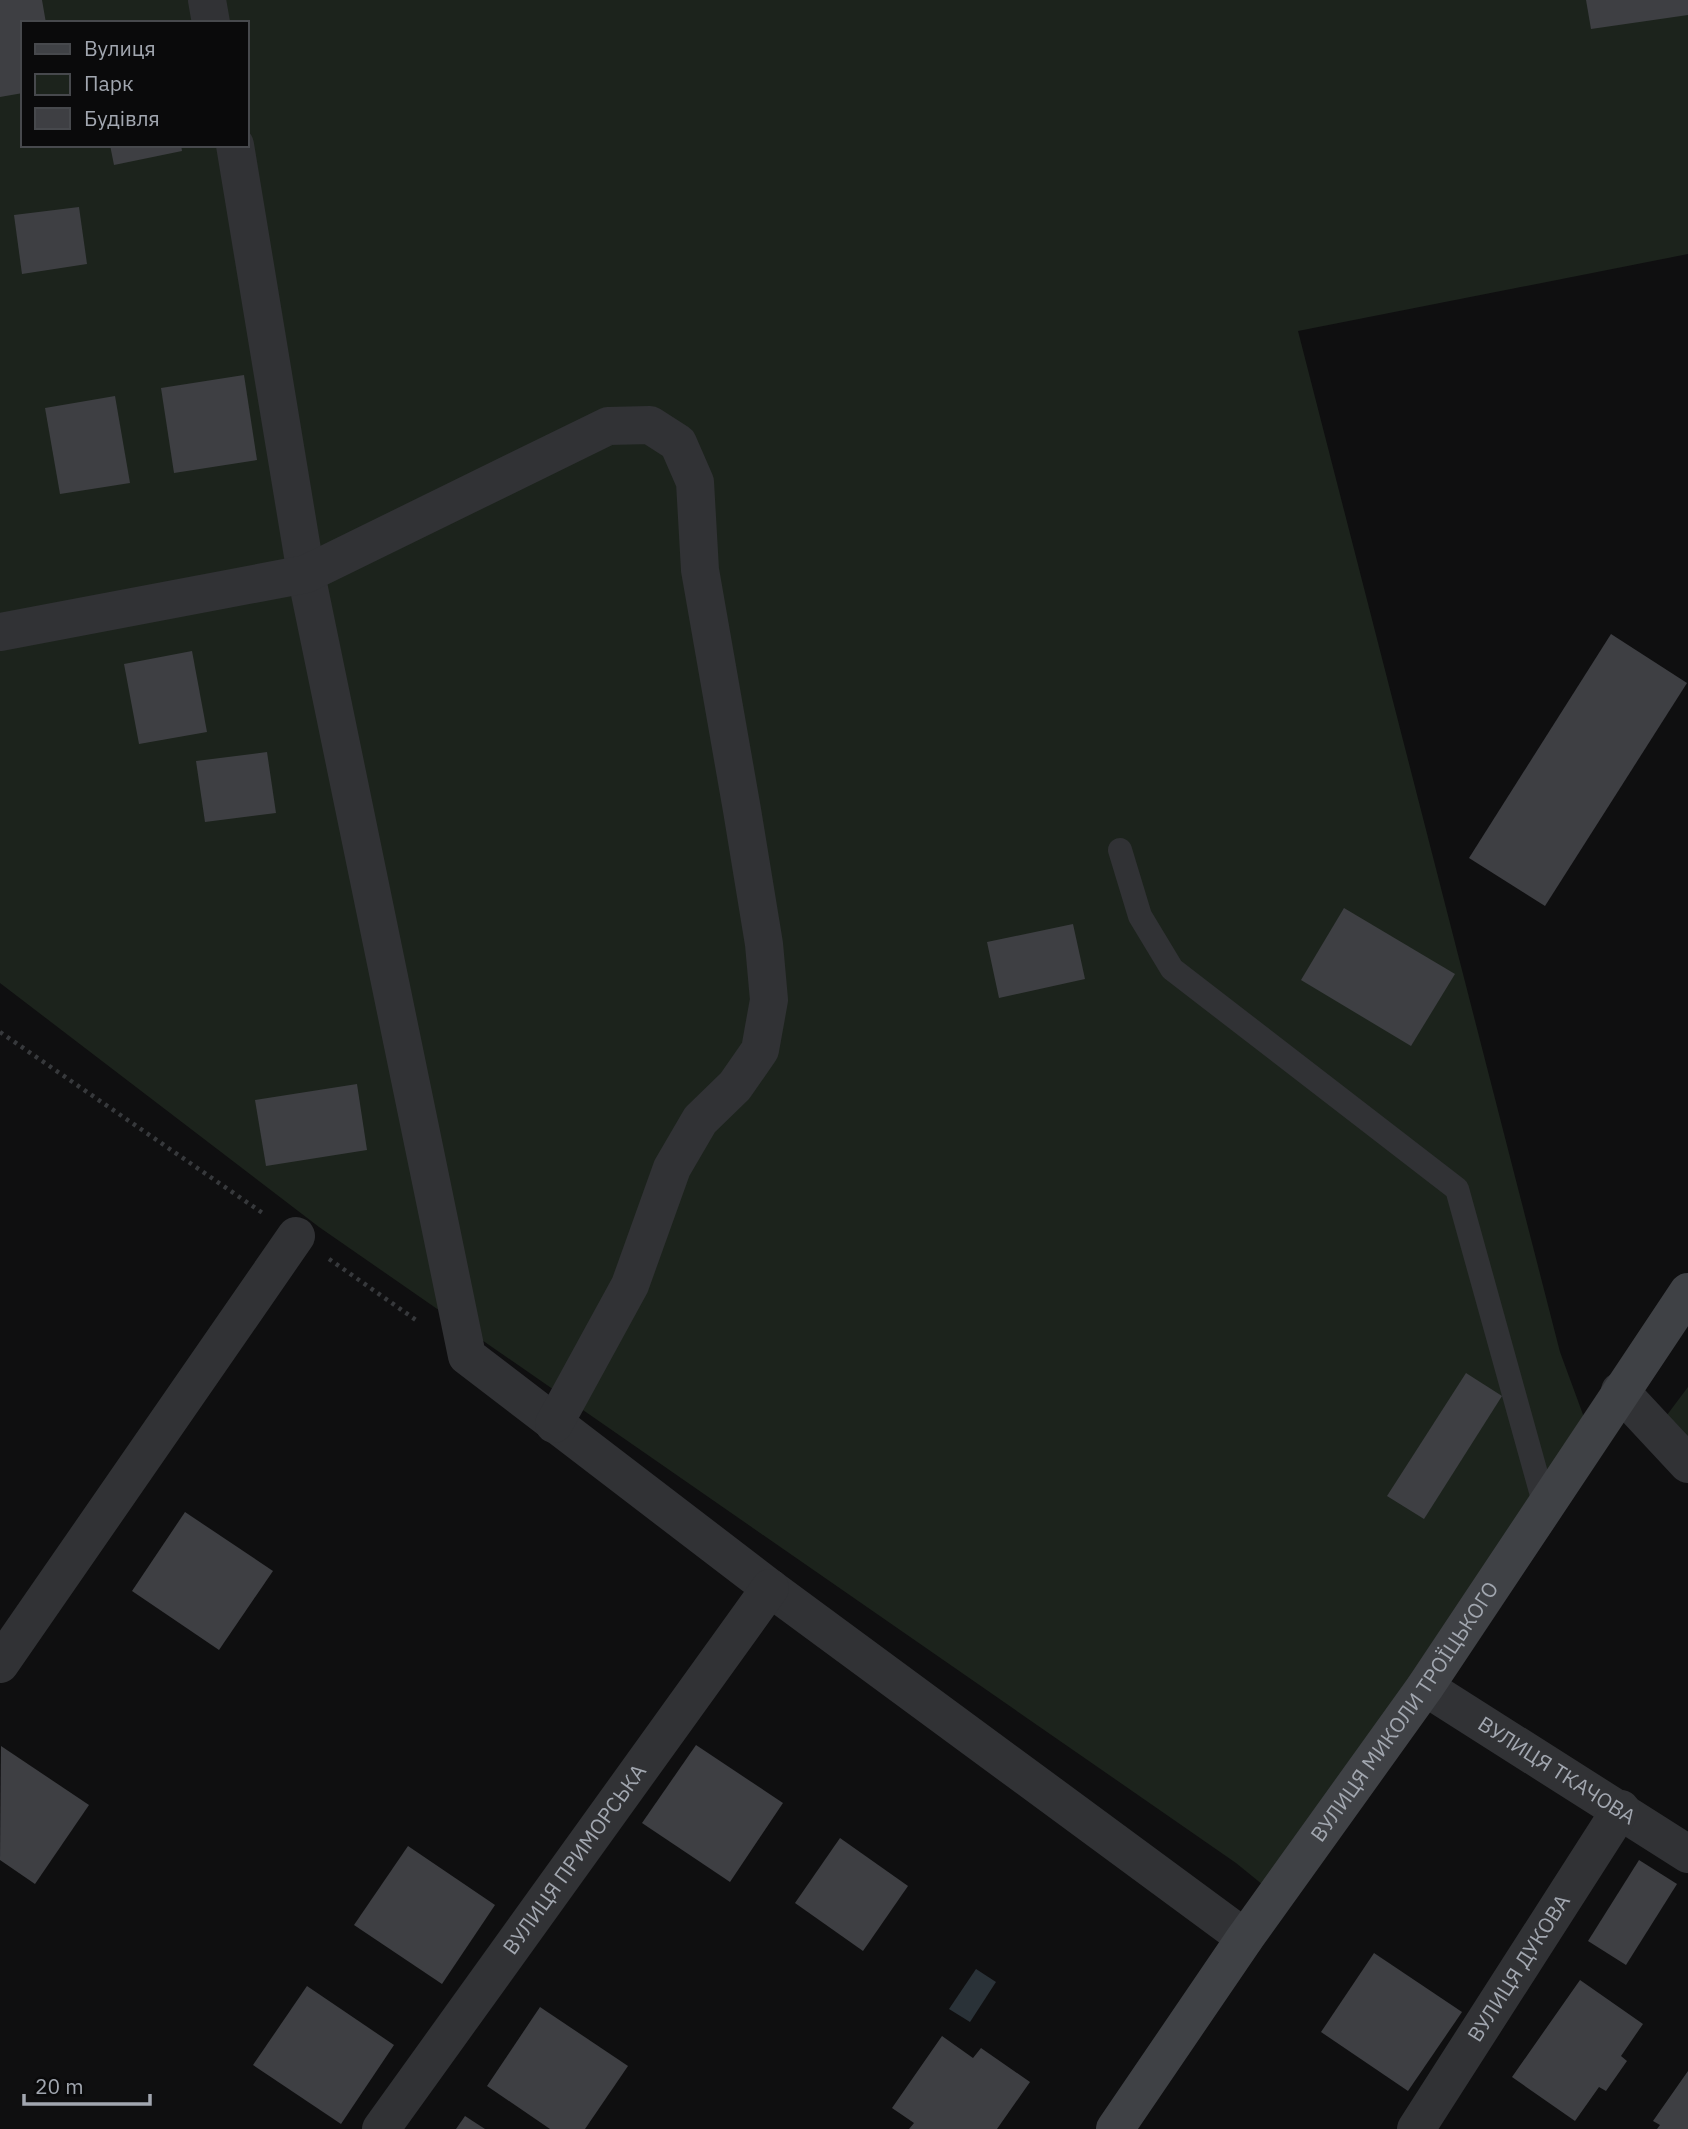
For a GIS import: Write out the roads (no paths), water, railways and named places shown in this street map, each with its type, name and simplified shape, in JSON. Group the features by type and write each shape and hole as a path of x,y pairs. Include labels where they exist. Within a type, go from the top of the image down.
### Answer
{"street":[{"path":"207,0 211,21"},
{"path":"235,147 306,574 467,1356 769,1588 1245,1938"},
{"path":"0,632 306,574 608,426 650,425 678,443 695,482 700,570 747,837 764,944 769,1000 760,1050 735,1086 700,1120 673,1168 630,1285 554,1424"},
{"path":"0,1664 296,1236"},
{"name":"ВУЛИЦЯ МИКОЛИ ТРОЇЦЬКОГО","path":"1115,2129 1245,1938 1425,1687 1688,1292"},
{"path":"1620,1391 1688,1464"},
{"name":"ВУЛИЦЯ ПРИМОРСЬКА","path":"381,2129 769,1588"},
{"name":"ВУЛИЦЯ ТКАЧОВА","path":"1425,1687 1622,1809 1688,1854"},
{"name":"ВУЛИЦЯ ДУКОВА","path":"1416,2129 1622,1809"}],"lane":[{"path":"1120,850 1140,916 1172,969 1457,1189 1545,1506"}]}
